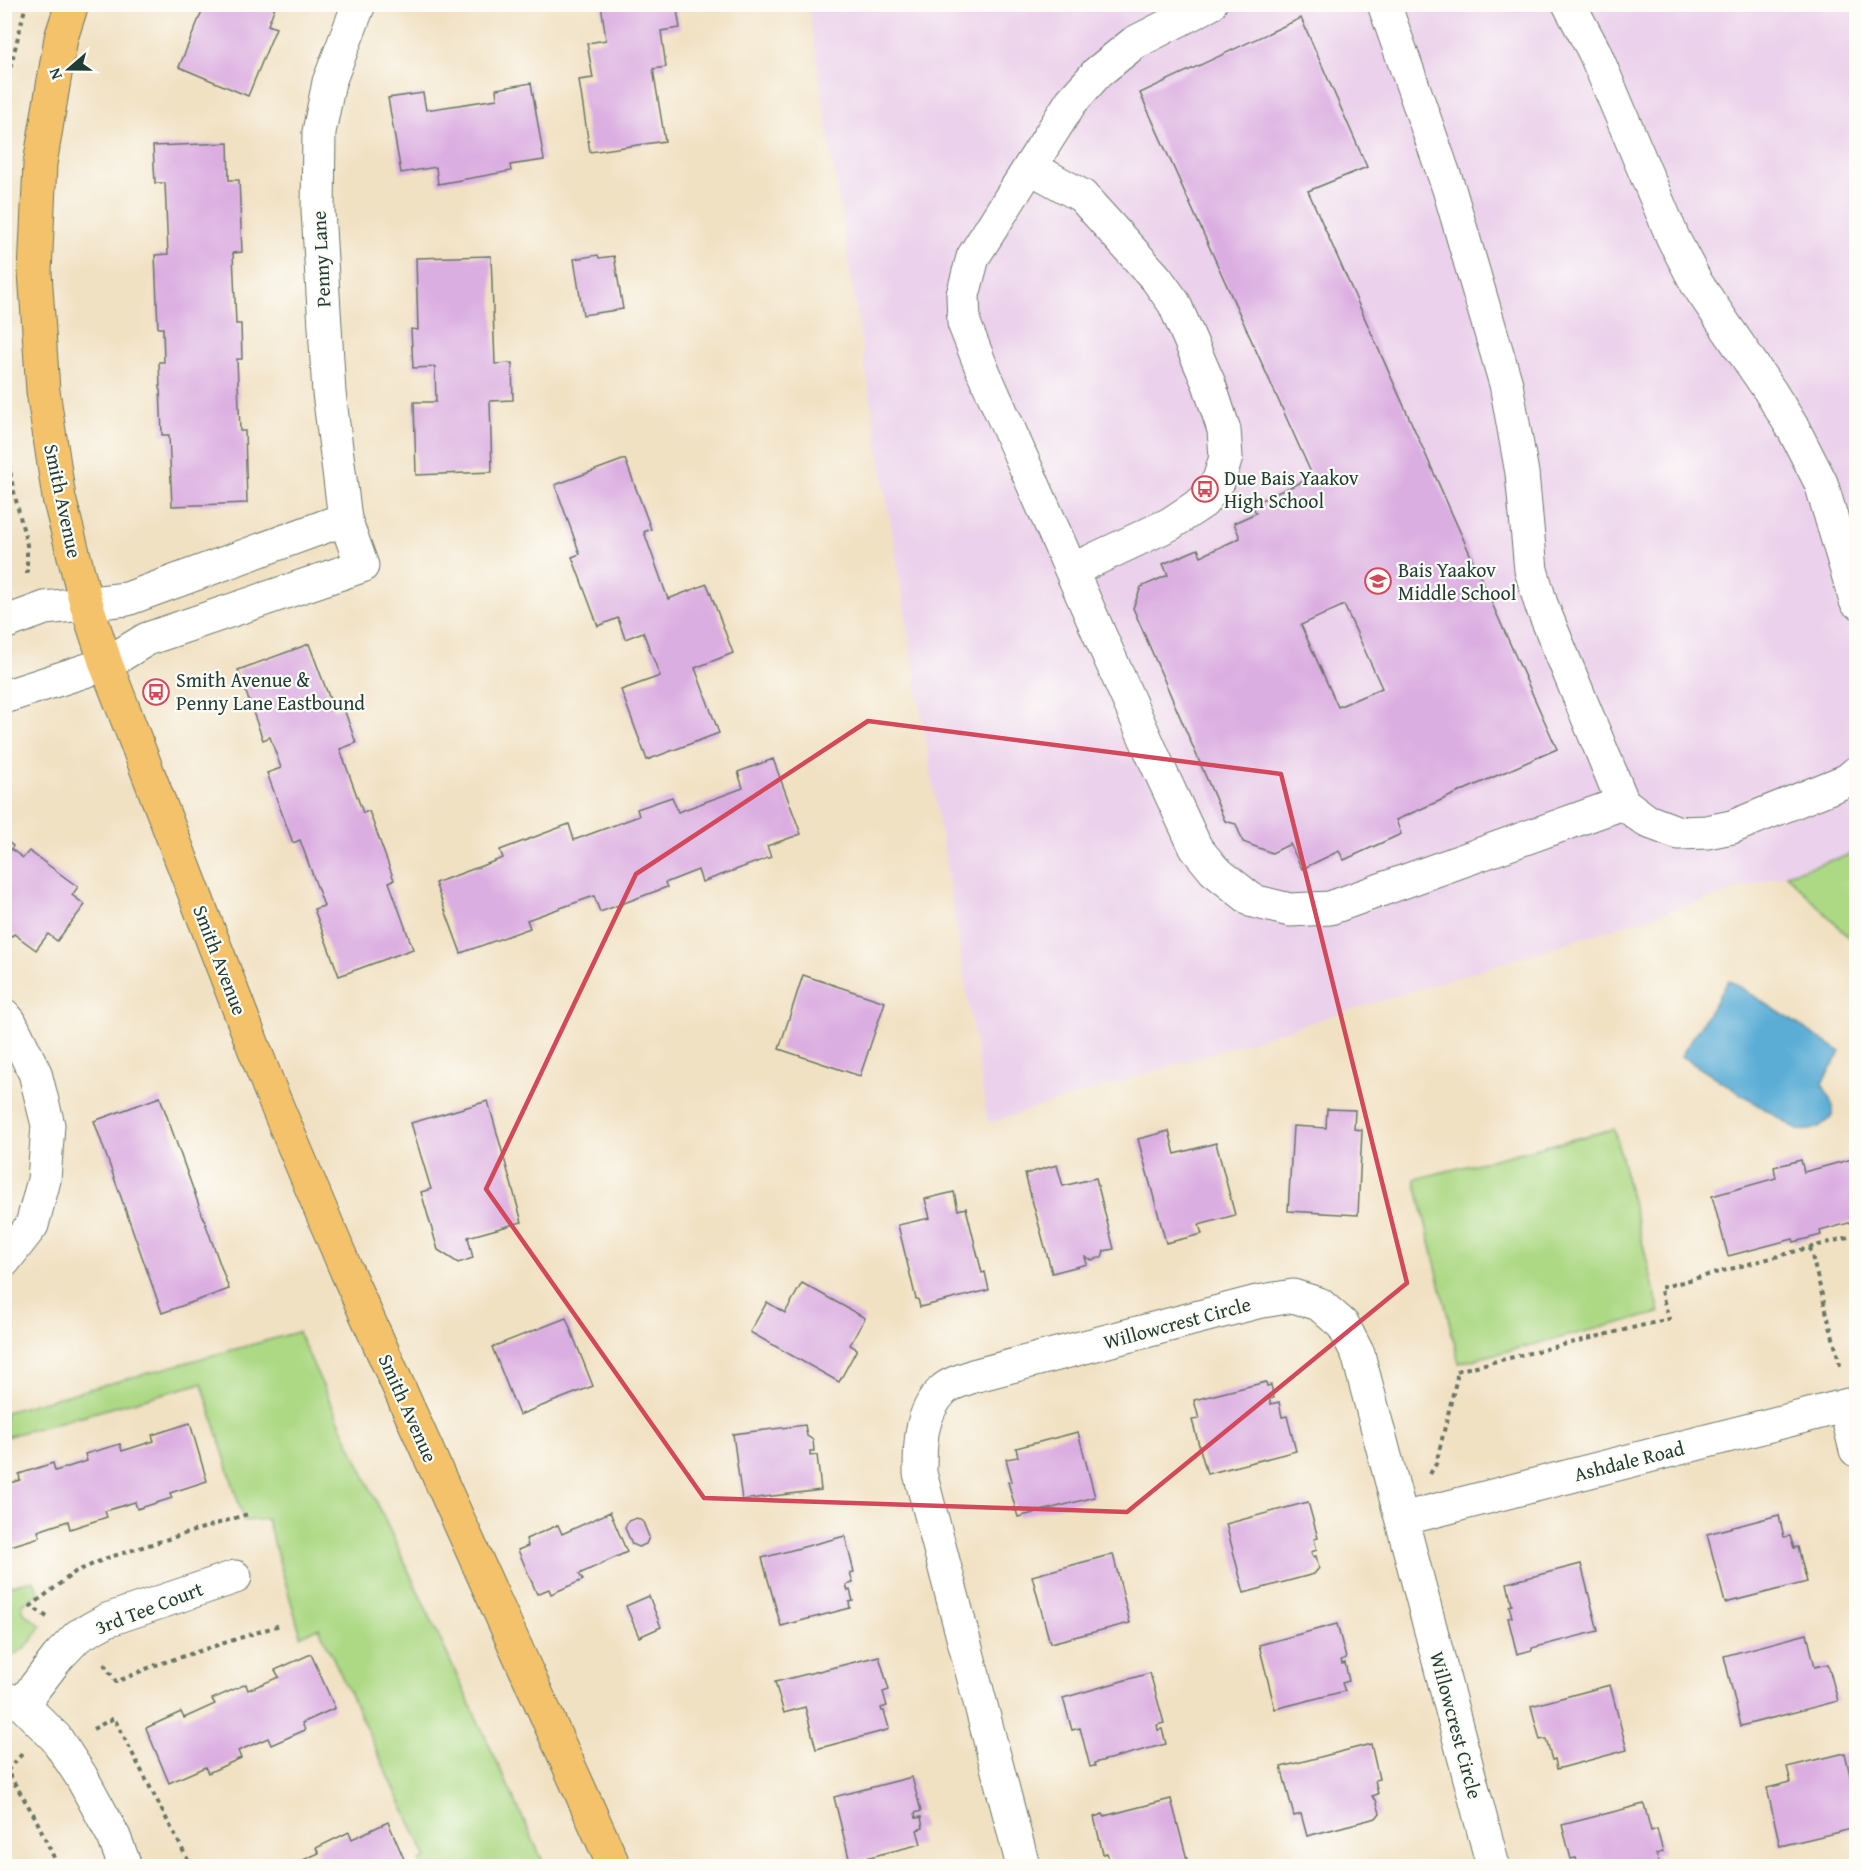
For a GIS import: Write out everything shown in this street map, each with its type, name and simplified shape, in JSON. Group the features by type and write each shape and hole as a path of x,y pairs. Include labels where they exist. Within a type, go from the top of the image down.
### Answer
{"main road":[{"name":"Smith Avenue","path":"72,4 62,38 40,164 35,272 43,391 57,487 86,603 106,664 267,1081 347,1272 614,1866"}],"street":[{"name":"Penny Lane","path":"4,697 106,664 147,639 362,566 345,519 328,381 318,211 320,132 328,82 359,4"},
{"path":"1210,4 1134,43 1098,72 1071,102 973,257 963,295 964,323 980,364 1196,848 1214,870 1253,901 1290,910 1330,908 1623,803"},
{"path":"1384,4 1449,189 1506,384 1522,473 1531,570 1540,604 1623,803 1647,821 1679,833 1707,832 1743,823 1848,780 1857,773"},
{"path":"1569,4 1594,51 1673,237 1697,284 1770,391 1794,430 1821,483 1857,601"},
{"path":"1030,167 1082,196 1156,278 1174,303 1209,384 1224,430 1226,457 1219,480 1203,502 1170,524 1072,570"},
{"path":"4,623 45,608 127,599 345,519"},
{"path":"4,1015 10,1022 35,1073 48,1125 44,1180 32,1225 4,1261"},
{"name":"Willowcrest Circle","path":"1023,1866 920,1473 920,1442 927,1411 945,1389 973,1376 1257,1302 1293,1296 1319,1304 1343,1325 1358,1354 1493,1866"},
{"path":"1851,1405 1857,1450"},
{"name":"Ashdale Road","path":"1402,1519 1851,1405"},
{"name":"3rd Tee Court","path":"13,1701 78,1636 108,1620 235,1577"},
{"path":"13,1701 56,1738 81,1776 114,1837 125,1866"}],"path":[{"path":"4,112 10,69 26,4"},
{"path":"4,436 13,488 27,545 27,579"},
{"path":"1430,1474 1436,1464 1457,1377 1456,1371 1669,1319 1660,1288 1857,1234"},
{"path":"1810,1248 1851,1405"},
{"path":"55,1622 31,1606 75,1572 107,1558 248,1514"},
{"path":"96,1665 102,1662 116,1682 153,1666 280,1625"},
{"path":"87,1733 114,1718 190,1866"},
{"path":"28,1747 7,1771 35,1818 58,1866"}],"highlighted area":[{"path":"868,721 1281,774 1407,1283 1127,1512 704,1498 486,1189 636,874"}],"shaded area":[{"name":"Bais Yaakov Middle School","path":"808,5 1856,5 1856,853 988,1123"}],"green space":[{"path":"1856,853 1856,944 1786,874"},
{"path":"1614,1129 1660,1313 1459,1363 1415,1179"},
{"path":"298,1332 545,1866 422,1866 420,1861 427,1858 319,1628 301,1636 267,1519 244,1521 202,1383 5,1437 5,1412"},
{"path":"34,1580 39,1593 22,1604 24,1613 41,1626 26,1646 5,1659 5,1587"}],"water":[{"path":"1729,980 1841,1052 1822,1083 1833,1106 1832,1116 1821,1126 1809,1130 1798,1130 1681,1056"}],"building":[{"path":"205,4 276,4 268,25 276,28 248,96 179,67"},
{"path":"601,4 676,4 680,28 661,31 666,67 653,69 665,141 590,152 579,80 593,78 587,43 606,40"},
{"path":"1301,18 1367,167 1308,191 1557,749 1396,820 1401,834 1344,860 1339,851 1302,869 1290,844 1272,853 1243,842 1236,824 1225,821 1133,608 1141,587 1168,575 1163,564 1198,549 1201,556 1240,538 1234,523 1256,513 1252,504 1313,477 1140,93","holes":["1344,605 1382,688 1338,707 1301,625"]},
{"path":"531,83 544,160 510,165 511,171 438,184 436,167 401,173 388,98 423,93 426,110 497,99 496,89"},
{"path":"228,143 229,180 239,180 242,252 233,253 236,324 241,324 242,359 237,359 240,431 245,431 247,503 172,506 169,435 162,435 159,362 164,362 163,328 158,328 155,255 168,254 165,183 155,183 153,146"},
{"path":"598,255 599,258 614,256 623,309 583,315 574,259"},
{"path":"491,256 495,364 512,363 513,400 490,401 492,472 416,475 414,402 436,402 435,367 413,368 411,329 418,330 416,258"},
{"path":"625,459 651,529 644,532 668,599 707,584 733,653 695,668 719,733 647,760 621,690 660,676 643,632 625,639 618,618 598,626 572,557 580,554 555,485"},
{"path":"309,644 334,710 343,706 356,743 340,749 363,813 369,811 394,880 389,882 413,949 339,976 314,909 324,906 300,840 293,843 267,773 281,768 270,737 263,740 238,670"},
{"path":"773,759 801,834 767,846 771,857 702,882 698,870 665,883 667,887 600,912 594,896 527,920 530,928 461,953 435,883 503,858 500,850 569,824 574,840 639,816 637,809 672,797 678,812 743,788 738,772"},
{"path":"4,839 13,846 11,849 23,858 29,851 78,887 72,895 85,905 57,941 48,934 36,950 14,934 12,936 4,931"},
{"path":"803,975 885,1002 860,1076 779,1049"},
{"path":"160,1097 229,1289 162,1313 94,1121"},
{"path":"488,1101 522,1222 468,1237 473,1258 458,1263 438,1250 421,1192 431,1189 411,1123"},
{"path":"1327,1109 1355,1110 1354,1129 1362,1130 1358,1215 1288,1211 1293,1126 1326,1128"},
{"path":"1169,1131 1175,1154 1216,1143 1235,1215 1199,1225 1202,1234 1166,1243 1138,1139"},
{"path":"1856,1158 1856,1221 1820,1231 1821,1235 1794,1242 1793,1239 1728,1256 1712,1196 1776,1178 1774,1167 1801,1160 1804,1172"},
{"path":"1057,1165 1063,1186 1096,1178 1114,1249 1104,1251 1102,1257 1092,1260 1085,1257 1087,1264 1052,1273 1025,1174"},
{"path":"954,1192 958,1210 966,1208 982,1273 985,1272 989,1290 920,1307 898,1225 930,1218 925,1199"},
{"path":"802,1283 865,1318 850,1345 857,1349 839,1382 750,1332 767,1302 785,1313"},
{"path":"566,1318 593,1386 519,1415 492,1347"},
{"path":"1266,1382 1267,1386 1271,1385 1274,1398 1269,1399 1271,1404 1279,1402 1282,1417 1287,1416 1296,1451 1207,1474 1192,1420 1199,1419 1194,1400"},
{"path":"190,1423 207,1481 170,1493 172,1498 137,1509 135,1502 105,1511 107,1517 70,1529 68,1521 38,1531 40,1537 4,1548 4,1485 20,1480 19,1474 53,1463 55,1471 87,1461 85,1454 120,1444 122,1451 154,1441 152,1435"},
{"path":"805,1425 807,1436 813,1440 814,1451 810,1451 810,1456 817,1455 821,1490 742,1500 733,1434"},
{"path":"1078,1432 1095,1497 1018,1517 1008,1482 1012,1481 1006,1459 1018,1457 1016,1448"},
{"path":"1308,1502 1318,1538 1314,1539 1317,1550 1311,1552 1313,1557 1316,1556 1319,1568 1314,1574 1244,1593 1226,1524"},
{"path":"610,1512 627,1552 579,1574 583,1580 551,1594 549,1589 537,1594 518,1550 528,1546 526,1539 558,1525 562,1534"},
{"path":"1779,1515 1784,1537 1790,1536 1794,1548 1798,1547 1807,1582 1725,1603 1707,1534"},
{"path":"637,1518 643,1522 649,1537 646,1544 639,1547 632,1544 625,1528 628,1521"},
{"path":"845,1536 854,1572 850,1573 853,1583 846,1585 853,1601 849,1602 850,1608 781,1626 762,1558"},
{"path":"1113,1554 1130,1623 1050,1643 1032,1576"},
{"path":"1581,1564 1598,1631 1517,1654 1508,1618 1512,1617 1509,1606 1512,1605 1507,1583"},
{"path":"649,1596 661,1627 639,1637 626,1606"},
{"path":"1337,1624 1346,1658 1341,1660 1342,1664 1345,1663 1349,1681 1342,1683 1345,1691 1275,1709 1259,1645"},
{"path":"1807,1634 1815,1667 1828,1664 1838,1701 1741,1726 1724,1656"},
{"path":"311,1654 335,1708 302,1723 305,1730 271,1745 268,1738 238,1751 241,1758 208,1773 205,1767 169,1783 146,1728 181,1712 184,1718 215,1704 212,1699 246,1684 248,1690 279,1677 275,1670"},
{"path":"879,1656 889,1690 883,1692 887,1706 881,1708 889,1728 816,1749 805,1707 784,1713 775,1682"},
{"path":"1150,1673 1164,1723 1157,1725 1158,1730 1162,1729 1166,1744 1094,1763 1095,1766 1090,1767 1080,1728 1072,1730 1063,1698"},
{"path":"1610,1685 1627,1750 1557,1769 1546,1739 1540,1740 1531,1706"},
{"path":"1371,1744 1379,1779 1375,1780 1378,1794 1372,1796 1376,1800 1380,1813 1376,1818 1307,1836 1301,1814 1294,1816 1281,1767"},
{"path":"1845,1753 1856,1801 1856,1828 1780,1846 1767,1788 1791,1782 1787,1767"},
{"path":"912,1777 921,1811 915,1813 916,1818 921,1817 923,1828 917,1830 921,1844 850,1862 834,1797"},
{"path":"1171,1799 1188,1863 1173,1866 1111,1866 1107,1853 1103,1854 1094,1817"},
{"path":"1644,1804 1651,1831 1657,1829 1663,1852 1656,1854 1660,1866 1578,1866 1576,1858 1571,1859 1562,1825"},
{"path":"388,1822 407,1866 290,1866 319,1853 316,1848 349,1832 352,1839"}],"place":[{"name":"Due Bais Yaakov High School","path":"1205,489"},
{"name":"Bais Yaakov Middle School","path":"1378,581"},
{"name":"Smith Avenue & Penny Lane Eastbound","path":"156,692"}]}
